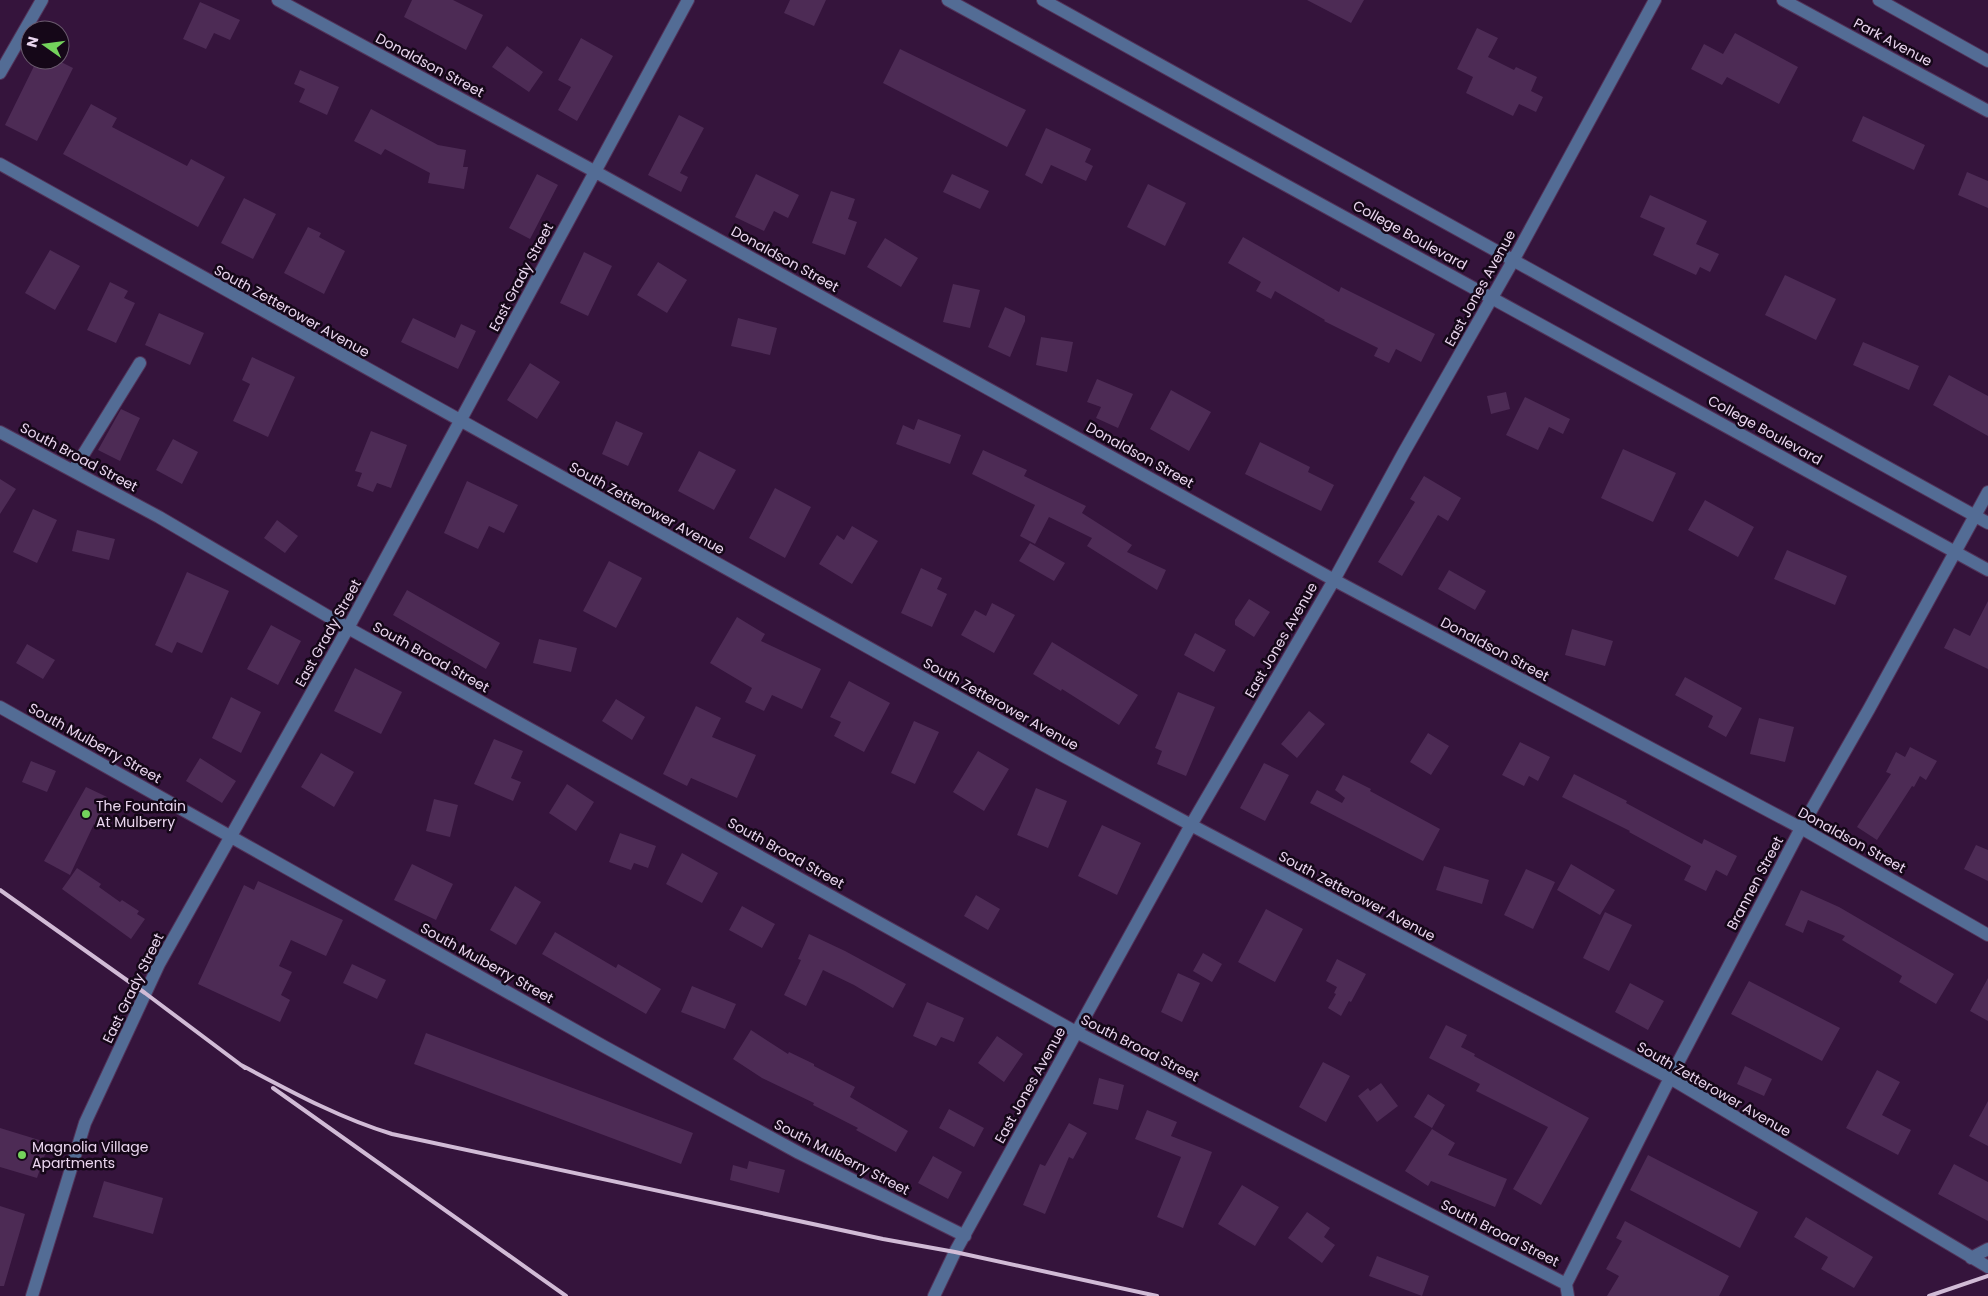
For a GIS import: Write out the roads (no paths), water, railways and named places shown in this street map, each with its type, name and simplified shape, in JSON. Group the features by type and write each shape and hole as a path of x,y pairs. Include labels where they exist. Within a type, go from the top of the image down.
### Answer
{"street":[{"path":"0,73 42,0"},
{"name":"Donaldson Street","path":"278,0 594,171 1334,580 1801,828 1988,935"},
{"name":"East Grady Street","path":"32,1296 85,1123 158,964 232,837 348,628 688,0"},
{"name":"College Boulevard","path":"948,0 1988,570"},
{"name":"College Boulevard","path":"1043,0 1514,259 1988,524"},
{"name":"East Jones Avenue","path":"934,1296 955,1252 1191,825 1334,580 1404,452 1514,259 1655,0"},
{"name":"Park Avenue","path":"1783,0 1988,111"},
{"path":"1879,0 1988,61"},
{"name":"South Zetterower Avenue","path":"0,164 460,422 1191,825 1670,1078 1988,1267"},
{"path":"73,471 140,363"},
{"name":"South Broad Street","path":"0,432 159,517 348,628 1076,1032 1567,1290"},
{"name":"Brannen Street","path":"1567,1290 1670,1078 1801,828 1869,709 1988,492"},
{"name":"South Mulberry Street","path":"0,707 613,1052 799,1153 965,1236"},
{"path":"1971,1258 1988,1249"}],"railway":[{"path":"0,890 145,993 245,1068"},
{"path":"241,1065 334,1112 392,1134 1157,1296"},
{"path":"273,1088 566,1296"},
{"path":"1929,1296 1988,1276"}],"place":[{"name":"The Fountain At Mulberry","path":"86,814"},
{"name":"Magnolia Village Apartments","path":"22,1155"}]}
